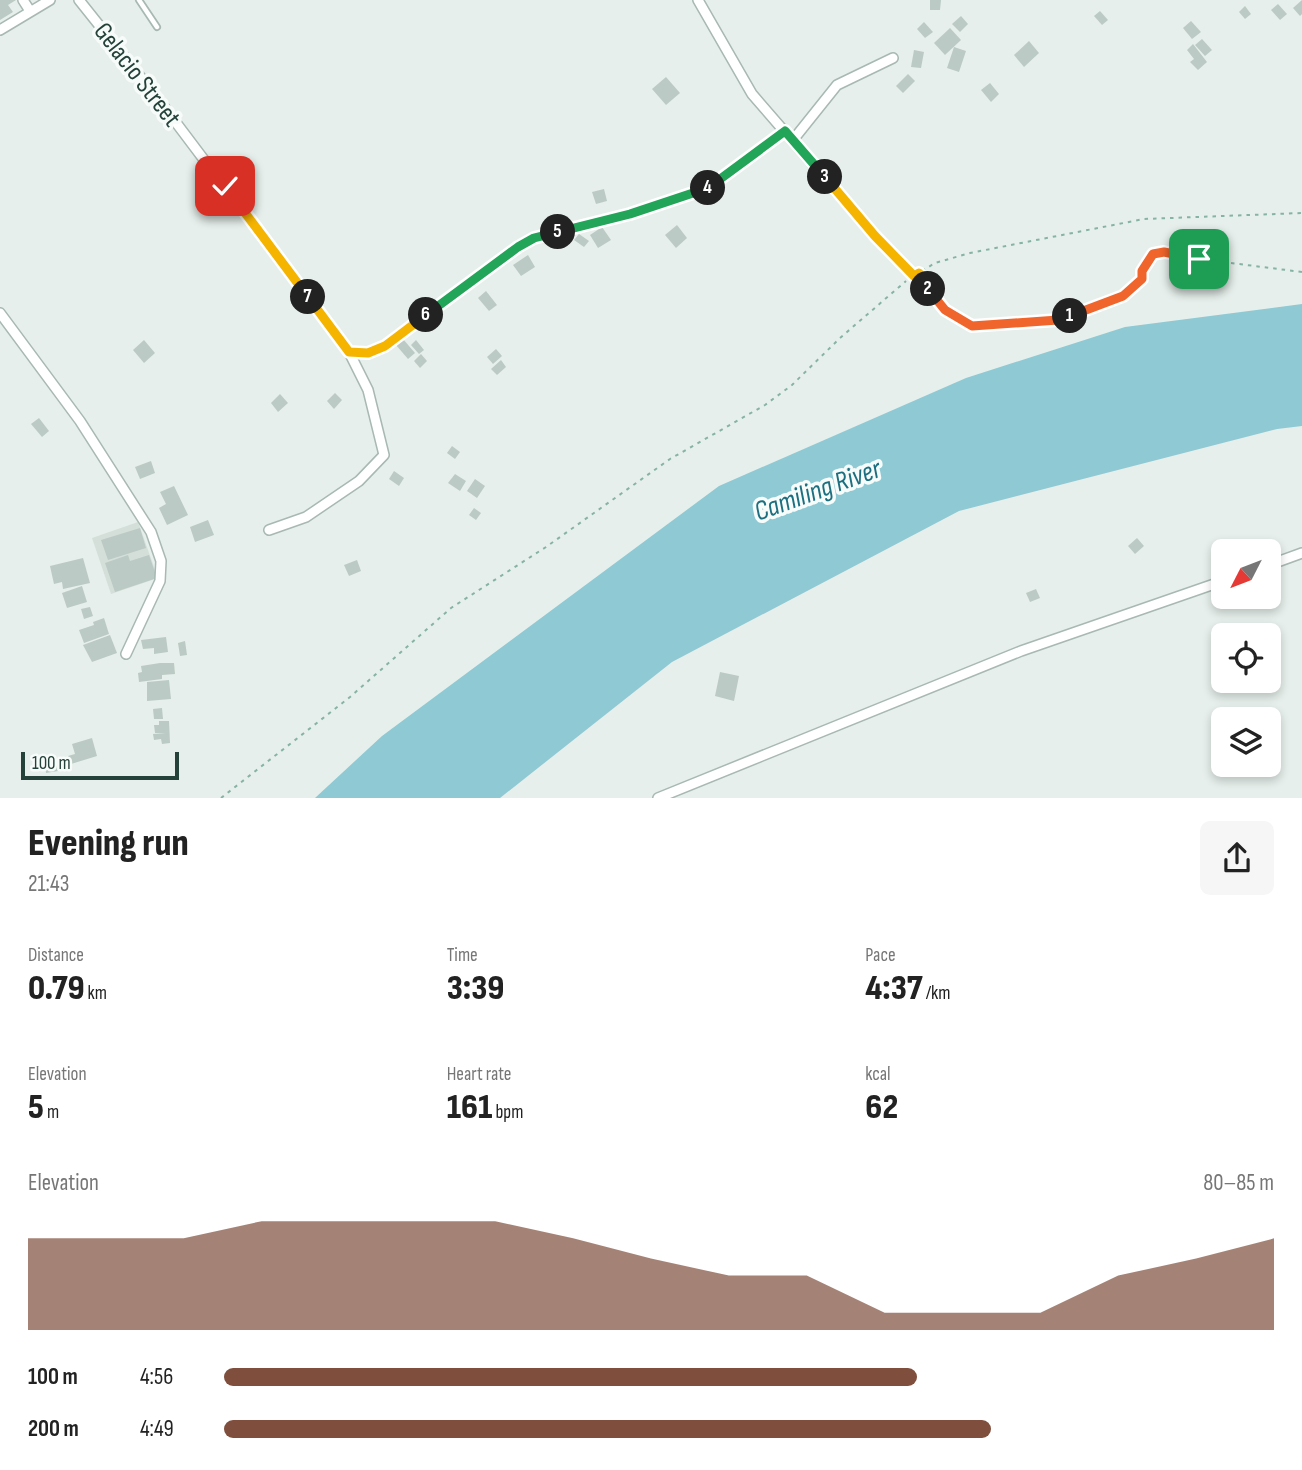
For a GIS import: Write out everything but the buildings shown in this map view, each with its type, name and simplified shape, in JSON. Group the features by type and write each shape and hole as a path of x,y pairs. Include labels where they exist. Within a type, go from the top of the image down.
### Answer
{"street":[{"path":"23,0 30,11"},
{"path":"0,30 50,0"},
{"name":"Gelacio Street","path":"79,0 162,104 349,352 368,390 384,455 359,481 306,517 269,530"},
{"path":"698,0 752,94 875,236 914,276"},
{"path":"793,140 837,85 892,58"},
{"path":"349,352 368,353 385,346 518,247 534,238 630,214 711,187 785,131"},
{"path":"0,313 80,421 151,532 161,561 160,581 126,654"},
{"path":"1281,561 1302,553"},
{"path":"658,798 1021,651 1211,584"}],"lane":[{"path":"139,0 157,27"}],"path":[{"path":"1302,212 1144,219 970,253 935,263 919,273 945,310 972,326 1058,320 1123,296 1142,279 1142,271 1153,254 1164,252 1302,272"},
{"path":"221,798 350,696 451,608 546,547 670,459 765,405 914,276"}],"shaded area":[{"path":"138,522 158,578 111,594 92,538"}],"water":[{"name":"Camiling River","path":"1302,304 1302,426 1277,429 959,511 672,662 500,798 315,798 382,736 719,486 966,378 1125,327"}],"route":[{"path":"225,186 349,352 368,353 385,346 518,247 534,238 630,214 711,187 785,131 875,236 914,276 919,273 945,310 972,326 1058,320 1123,296 1142,279 1142,271 1153,254 1164,252 1199,259"}]}
